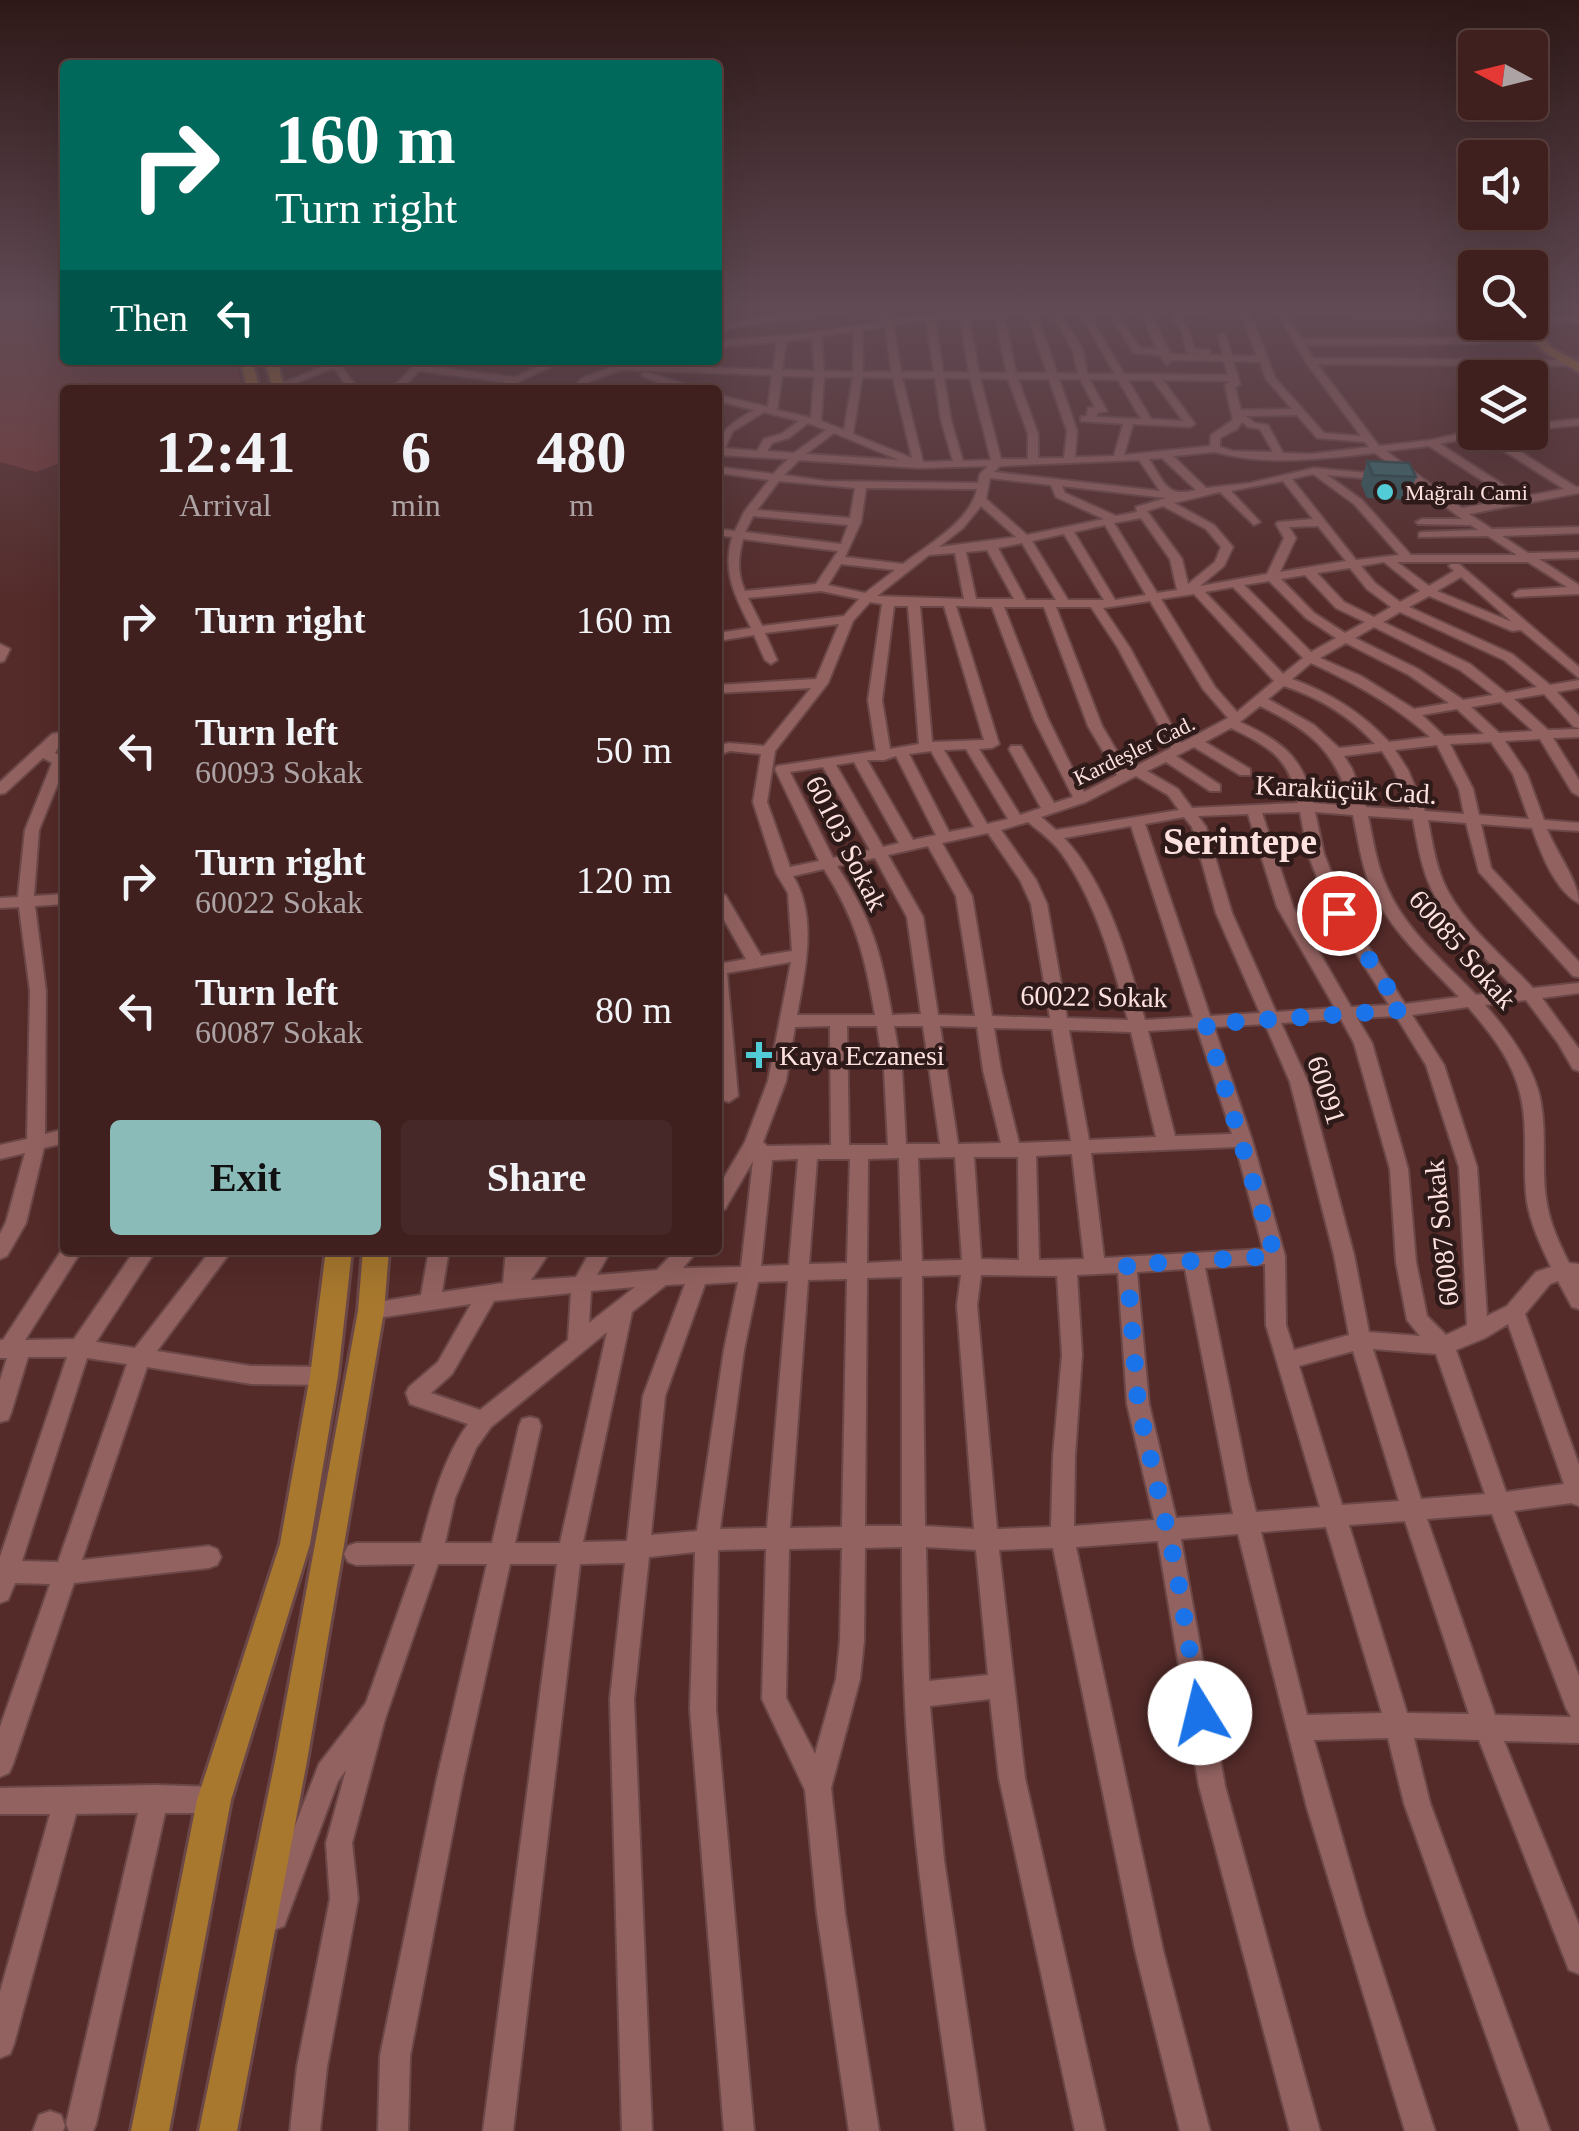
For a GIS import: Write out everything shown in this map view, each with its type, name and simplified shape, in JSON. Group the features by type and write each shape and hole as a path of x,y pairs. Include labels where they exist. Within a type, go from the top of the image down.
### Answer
{"main road":[{"path":"150,2131 214,1800 296,1544 324,1376 338,1255"},
{"path":"218,2131 371,1311 376,1255"}],"street":[{"path":"761,408 834,429 919,465"},
{"path":"811,421 813,408"},
{"path":"829,461 853,437 855,408"},
{"path":"905,408 919,465"},
{"path":"944,408 959,465"},
{"path":"768,752 821,683 847,620 866,598 959,526 997,463 981,408"},
{"path":"1024,408 1033,434 1033,462"},
{"path":"1062,408 1072,430 1069,461"},
{"path":"1094,420 1092,410 1101,408"},
{"path":"1139,408 1147,421"},
{"path":"1065,418 1190,424 1179,408"},
{"path":"1215,449 1216,437 1233,428 1234,408"},
{"path":"1296,408 1321,436 1370,443 1431,443 1458,437"},
{"path":"1345,408 1370,443 1414,479 1579,590"},
{"path":"722,442 728,429 767,410"},
{"path":"1236,414 1299,412"},
{"path":"1236,414 1252,425 1264,426 1280,456"},
{"path":"759,454 768,441 811,421"},
{"path":"1118,488 1113,459 1129,421"},
{"path":"1548,425 1579,422"},
{"path":"771,660 733,574 737,536 792,458 834,429"},
{"path":"722,451 829,461 959,465 1113,459 1215,449 1233,454 1310,457 1370,443"},
{"path":"1431,443 1521,501"},
{"path":"1510,450 1576,491"},
{"path":"1166,455 1203,491"},
{"path":"1142,457 1171,498 1210,527 1227,547 1220,564 1191,592"},
{"path":"1310,457 1314,471 1358,502 1408,558"},
{"path":"722,471 861,484 982,487 1054,482 1171,498"},
{"path":"1414,479 1314,471 1203,491 1140,509 1176,559 1191,592 1281,680 1301,686 1366,723 1388,746 1407,776 1420,817 1429,868 1444,898 1535,996 1568,1042 1579,1065"},
{"path":"1285,478 1370,586 1398,607 1508,658 1546,688 1579,724"},
{"path":"1054,482 1060,495 1111,521"},
{"path":"821,586 855,522 861,484"},
{"path":"982,487 1025,539 1056,604 1095,726 1133,775 1172,792 1190,812"},
{"path":"1224,490 1254,522"},
{"path":"1458,512 1576,491"},
{"path":"750,513 855,522"},
{"path":"925,552 991,546 1143,514"},
{"name":"60087 Sokak","path":"1111,521 1153,598 1233,721 1265,739 1292,761 1316,854 1339,913 1435,1065 1468,1167 1478,1332"},
{"path":"1272,577 1290,538 1282,524 1323,522"},
{"path":"1473,522 1423,529 1493,534 1579,530"},
{"path":"1210,527 1232,523"},
{"path":"1066,530 1112,604"},
{"path":"722,533 904,568"},
{"path":"991,546 1022,604"},
{"path":"960,550 971,604"},
{"path":"743,595 821,586 866,598 914,604 1096,605 1387,558 1579,555"},
{"path":"1387,558 1406,580 1425,592 1527,632"},
{"path":"1446,558 1579,674"},
{"path":"1308,571 1340,605 1464,667 1500,695 1544,734 1579,792"},
{"name":"Kardeşler Cad.","path":"784,873 988,828 1081,799 1233,721 1310,658 1462,572"},
{"path":"722,575 733,574"},
{"path":"1272,577 1316,620 1422,678 1495,736 1511,755 1528,790 1535,824 1563,882 1579,898"},
{"path":"1236,584 1310,658 1356,679 1412,713 1440,740 1466,789 1484,869 1579,972"},
{"path":"1519,594 1579,590"},
{"path":"884,756 875,700 888,602"},
{"path":"914,604 931,747 1028,880 1039,904 1081,1148 1095,1266"},
{"name":"60103 Sokak","path":"949,604 992,744 931,747 773,770 853,903 872,954 893,1070 914,1270 912,1396 918,1695 932,1882 970,2131"},
{"path":"997,604 1042,719 1081,799"},
{"path":"1096,605 1124,648 1173,754 1215,788"},
{"path":"722,637 847,620"},
{"path":"885,628 917,628"},
{"path":"0,648 4,649 0,658"},
{"path":"722,689 821,683"},
{"path":"1412,713 1579,684"},
{"name":"60085 Sokak","path":"1259,700 1295,718 1336,753 1362,812 1384,900 1500,1033 1525,1076 1535,1133 1540,1217 1571,1271 1579,1301"},
{"path":"1336,753 1440,740 1579,733"},
{"path":"0,790 60,735"},
{"path":"0,1251 16,1223 36,1144 38,990 26,899 32,830 60,761 47,755 60,736"},
{"path":"1196,742 1244,772"},
{"path":"970,745 1024,819 1053,835 1068,851 1094,896 1139,1026 1167,1144"},
{"path":"1016,749 1050,810"},
{"path":"722,750 768,752"},
{"path":"738,2131 703,1708 707,1540 734,1350 750,1274 758,1148 777,1081 800,954 796,893 784,873 760,802 773,770 768,752"},
{"path":"901,752 964,896 984,1020 1019,1150 1028,1266"},
{"path":"860,760 909,847"},
{"path":"828,762 914,916 928,1020 957,1151 972,1266 967,1305 984,1540 1012,1778 1090,2131"},
{"path":"1253,808 1285,907 1363,1043 1399,1169 1406,1262 1417,1320 1444,1346 1499,1503 1579,1708"},
{"name":"Karaküçük Cad.","path":"1053,835 1190,812 1253,808 1579,826"},
{"name":"60091","path":"1190,812 1199,828 1224,913 1299,1082 1360,1340 1413,1510 1487,1729 1579,1960"},
{"path":"1136,820 1243,1140 1275,1256 1276,1324 1398,1725 1417,1803 1535,2131"},
{"path":"0,903 60,898"},
{"path":"722,903 754,960"},
{"path":"722,968 800,954"},
{"name":"60022 Sokak","path":"786,1021 1206,1024 1402,1010 1579,988"},
{"path":"722,1020 728,1096"},
{"path":"818,1788 848,1679 852,1540 859,1271 838,1020"},
{"path":"0,1152 60,1137"},
{"path":"758,1148 808,1152 1019,1150 1243,1140"},
{"path":"722,1198 758,1148"},
{"path":"808,1152 778,1538 774,1698 818,1788 830,1914 864,2131"},
{"path":"0,1414 9,1350 69,1255"},
{"path":"143,1255 80,1348 3,1578 208,1557"},
{"path":"0,1764 140,1358 218,1255"},
{"path":"430,1304 437,1255"},
{"path":"513,1290 516,1255"},
{"path":"513,1290 538,1255"},
{"path":"578,1342 581,1286 598,1255"},
{"path":"306,2131 312,2067 344,1899 339,1842 376,1711 430,1555 444,1498 468,1442 483,1420 662,1277 683,1255"},
{"path":"371,1311 513,1290 662,1277 972,1266 1067,1268 1275,1256"},
{"path":"1193,1259 1244,1524 1298,1728 1420,2131"},
{"path":"1127,1265 1138,1404 1176,1568 1212,1786 1305,2131"},
{"path":"1067,1268 1072,1354 1062,1536 1150,1950 1195,2131"},
{"path":"1287,1361 1360,1340 1444,1346 1514,1312 1543,1278 1571,1271"},
{"path":"637,2131 622,1699 654,1396 698,1276"},
{"path":"483,1420 418,1398 417,1393 445,1368 488,1295"},
{"path":"498,2131 570,1551 623,1308"},
{"path":"356,1554 624,1553 641,1547 707,1540 916,1536 984,1540 1166,1531 1578,1493 1514,1312"},
{"path":"9,1350 80,1348 251,1375 324,1376"},
{"path":"392,2131 395,2056 450,1778 530,1426"},
{"path":"918,1695 1000,1686"},
{"path":"247,1984 328,1772 376,1711"},
{"path":"1298,1728 1398,1725 1579,1730"},
{"path":"81,2124 155,1798"},
{"path":"0,1801 214,1800"},
{"path":"0,2044 66,1803"}],"shaded area":[{"path":"0,408 60,408 60,463 36,472 0,462"}],"building":[{"path":"1367,461 1409,463 1416,477 1373,475"}],"place":[{"name":"Mağralı Cami","path":"1385,492"},
{"name":"Kaya Eczanesi","path":"759,1055"}],"district":[{"name":"Serintepe","path":"1240,841"}],"route":[{"path":"1200,1713 1176,1568 1138,1404 1127,1265 1275,1256 1206,1024 1402,1010 1339,913"}]}
